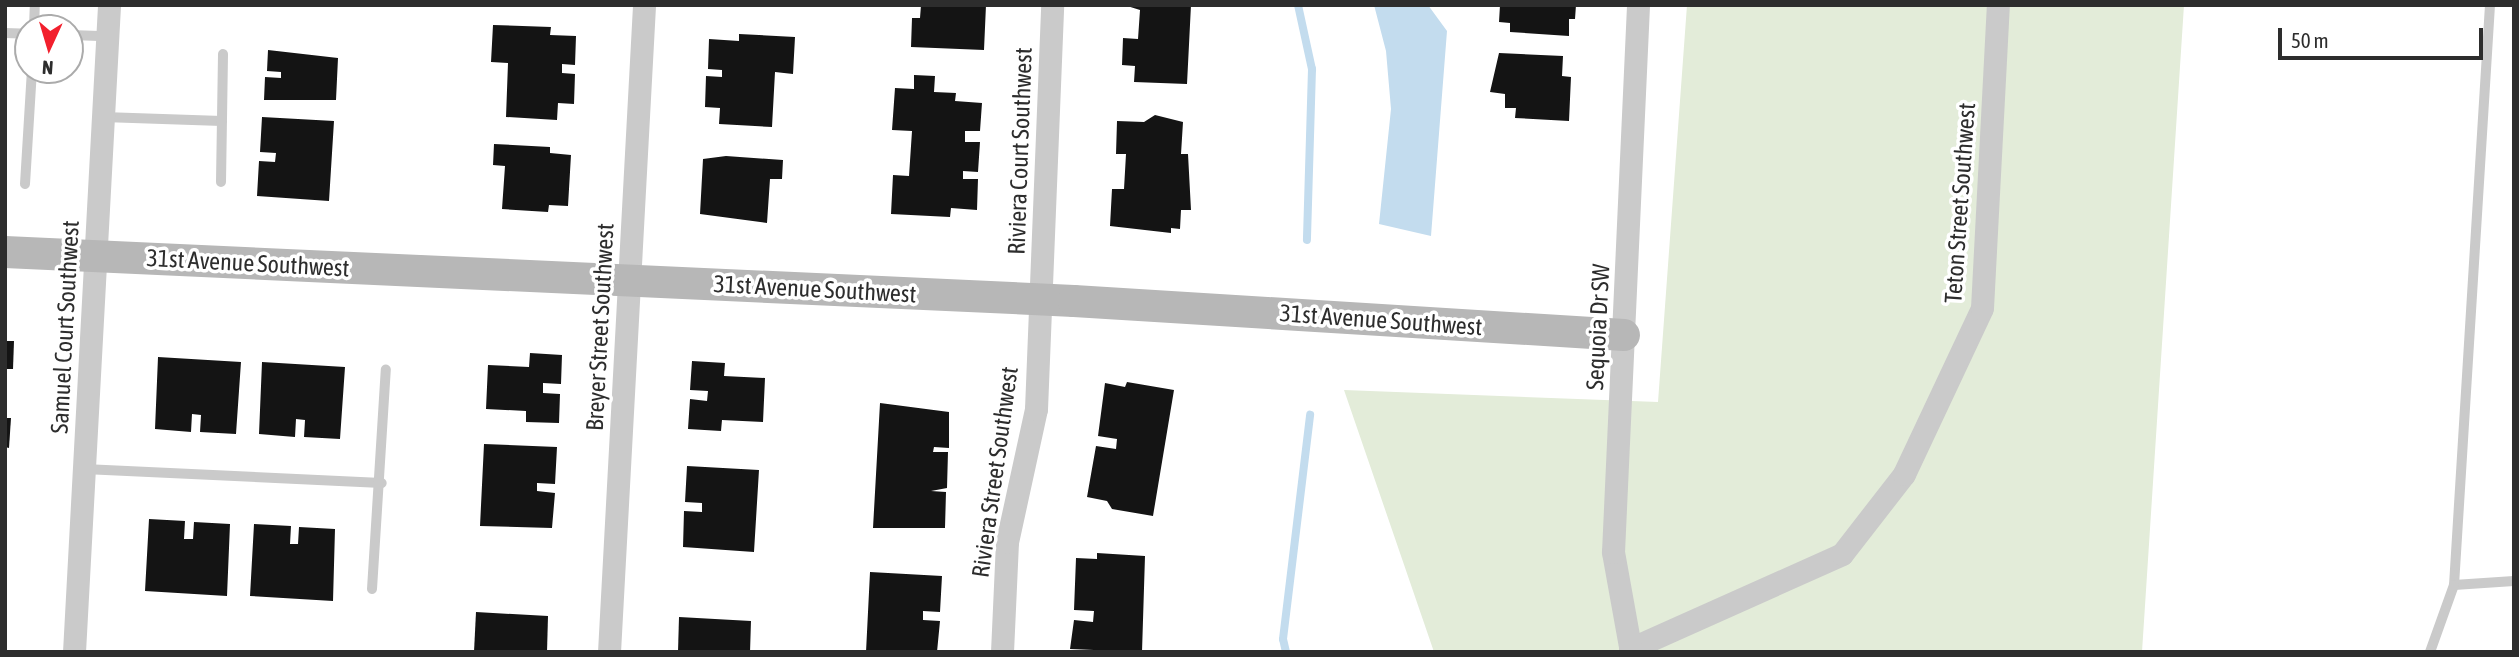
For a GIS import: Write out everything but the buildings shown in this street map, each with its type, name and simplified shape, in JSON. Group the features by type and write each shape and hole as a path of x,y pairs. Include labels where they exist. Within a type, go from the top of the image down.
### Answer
{"street":[{"name":"Samuel Court Southwest","path":"74,652 109,5"},
{"name":"Breyer Street Southwest","path":"609,652 644,5"},
{"name":"Riviera Court Southwest","path":"1041,299 1052,5"},
{"name":"Sequoia Dr SW","path":"1631,650 1613,552 1639,5"},
{"name":"Teton Street Southwest","path":"1631,650 1842,554 1904,474 1982,308 1998,5"},
{"name":"31st Avenue Southwest","path":"5,252 1041,299 1624,335"},
{"name":"Riviera Street Southwest","path":"1002,652 1007,542 1036,410 1041,299"}],"lane":[{"path":"2430,652 2454,585 2490,5"},
{"path":"84,35 107,36"},
{"path":"221,182 223,54"},
{"path":"25,184 31,84"},
{"path":"103,117 222,121"},
{"path":"372,589 382,483 386,369"},
{"path":"84,469 382,483"},
{"path":"2454,585 2514,581"}],"green space":[{"path":"1687,5 2184,5 2142,652 1434,652 1344,390 1658,402"}],"water":[{"path":"1374,5 1428,5 1447,31 1431,236 1379,224 1391,109 1386,51"}],"waterway":[{"path":"1298,5 1312,69 1307,240"},
{"path":"1286,652 1283,639 1310,415"}]}
